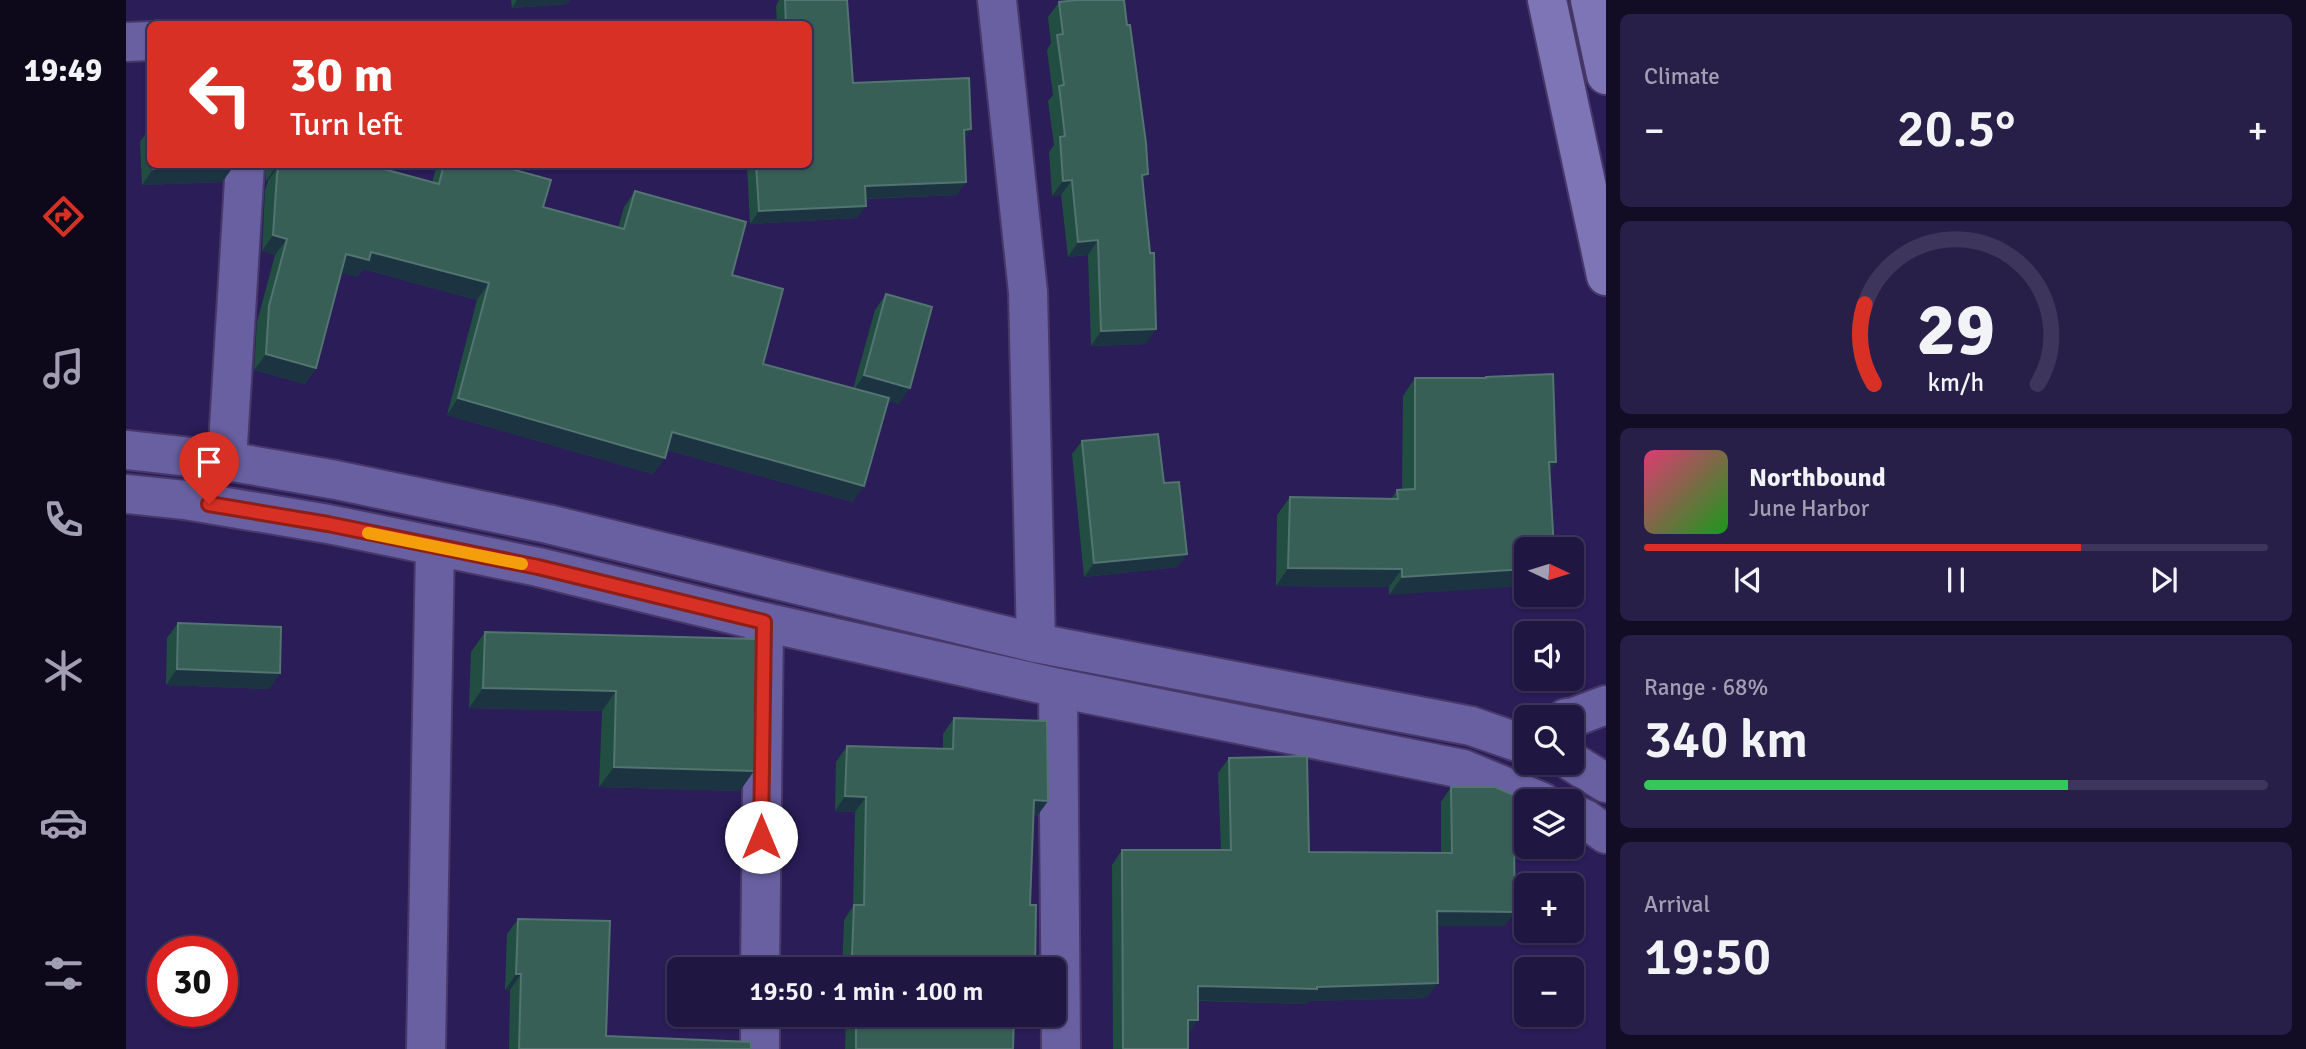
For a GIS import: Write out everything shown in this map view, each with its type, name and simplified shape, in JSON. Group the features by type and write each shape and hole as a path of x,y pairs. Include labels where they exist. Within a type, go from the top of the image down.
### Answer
{"main road":[{"path":"1547,0 1606,276"},
{"path":"1590,0 1606,75"}],"street":[{"path":"997,0 1028,292 1036,643"},
{"path":"126,42 147,41"},
{"path":"227,461 245,168"},
{"path":"126,450 227,461 336,480 548,524 1036,643 1471,726 1514,741"},
{"path":"126,494 198,502 328,524 538,567 764,622 1058,688 1463,769 1514,790"},
{"path":"426,1049 435,546"},
{"path":"760,957 764,622"},
{"path":"1058,688 1061,1049"},
{"path":"1584,713 1606,705"},
{"path":"1471,726 1514,722"},
{"path":"1463,769 1471,726"},
{"path":"1584,756 1606,747"},
{"path":"1463,769 1514,765"},
{"path":"1584,769 1606,783"},
{"path":"1584,819 1606,834"},
{"path":"760,1027 760,1049"}],"building":[{"path":"785,0 847,0 853,83 969,78 971,129 964,130 966,182 865,186 866,206 759,211 756,168 812,168 812,21 786,21"},
{"path":"1124,0 1127,25 1130,25 1146,143 1148,174 1142,175 1150,253 1154,253 1156,329 1101,331 1098,240 1078,242 1072,180 1063,181 1060,137 1065,136 1059,86 1064,85 1057,35 1063,34 1059,2"},
{"path":"278,168 380,168 439,184 443,168 508,168 551,180 543,207 624,229 635,191 746,222 732,275 783,289 763,364 889,398 864,486 672,432 665,458 458,398 489,283 371,252 369,260 346,254 316,368 266,354 269,306 287,239 273,235"},
{"path":"886,294 932,307 910,388 864,375"},
{"path":"1553,374 1556,462 1549,462 1553,537 1514,537 1514,570 1402,577 1402,569 1288,568 1290,497 1398,499 1397,490 1415,489 1415,378"},
{"path":"1158,434 1164,483 1179,482 1187,554 1094,563 1082,441"},
{"path":"178,623 281,627 280,673 177,669"},
{"path":"485,632 756,639 754,771 614,767 616,691 483,688"},
{"path":"954,718 1047,721 1048,801 1034,800 1030,905 1036,905 1035,957 852,956 854,905 864,905 866,797 845,796 847,746 953,749"},
{"path":"1307,756 1309,852 1452,853 1451,787 1495,787 1514,795 1514,912 1437,911 1438,983 1317,989 1198,986 1198,1020 1188,1020 1188,1049 1123,1049 1122,850 1231,850 1229,758"},
{"path":"518,919 610,921 606,1036 751,1042 751,1049 519,1049 521,974 516,974"},
{"path":"856,1027 1014,1027 1013,1049 856,1049"}],"slow traffic":[{"path":"368,533 522,564"}],"route":[{"path":"209,504 328,524 538,567 764,622 761,837"}]}
